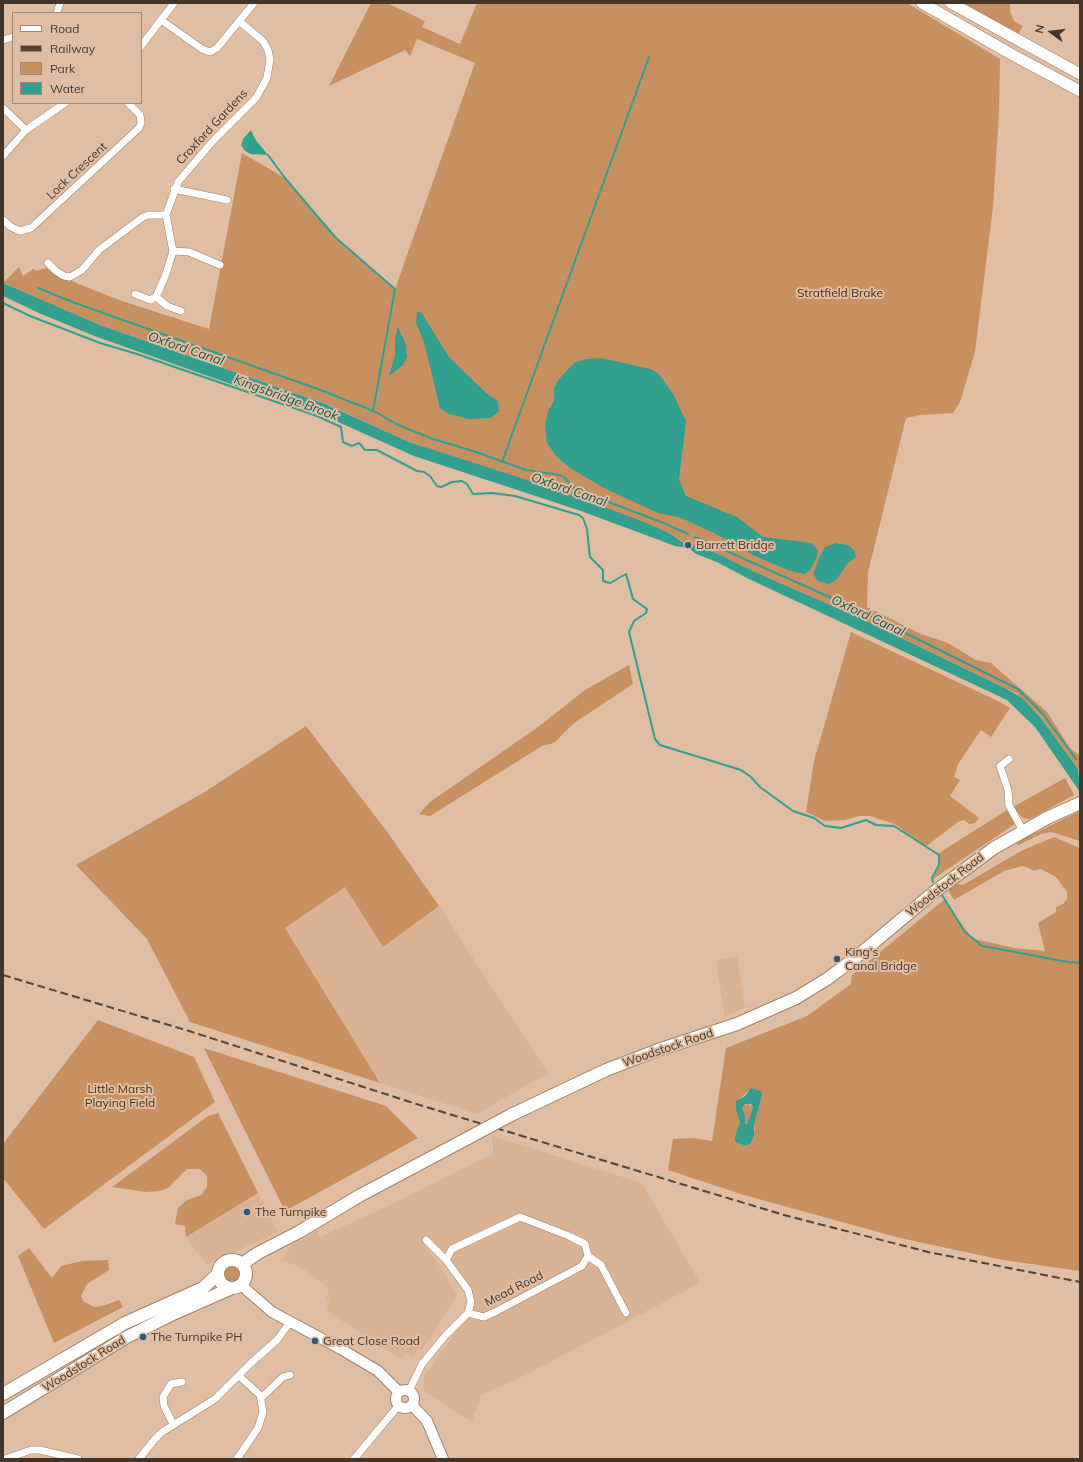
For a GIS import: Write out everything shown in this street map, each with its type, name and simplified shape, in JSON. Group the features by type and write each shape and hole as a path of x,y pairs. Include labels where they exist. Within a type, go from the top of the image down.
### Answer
{"highway":[{"name":"Woodstock Road","path":"242,1264 258,1253 289,1238 359,1196 511,1115 606,1070 658,1050 737,1024 796,998 827,979 974,861 1023,830 1078,804"},
{"path":"236,1260 242,1264 246,1273 237,1287 221,1283 218,1274 219,1268 227,1261 236,1260"},
{"name":"Woodstock Road","path":"3,1394 125,1323 203,1288 218,1274"},
{"name":"Woodstock Road","path":"3,1413 127,1337 169,1316 237,1287"}],"main road":[{"path":"922,3 1011,54 1080,91"},
{"path":"951,3 1080,74"}],"street":[{"path":"142,45 174,3"},
{"path":"161,20 202,49 210,52 217,48 254,3"},
{"name":"Croxford Gardens","path":"156,297 166,274 173,251 166,216 174,189 184,174 212,142 256,98 267,78 270,59 268,50 263,41 239,21"},
{"path":"3,156 26,130 64,104"},
{"name":"Lock Crescent","path":"3,220 11,227 20,231 31,228 139,128 141,124 140,115 129,104"},
{"path":"3,108 26,130"},
{"path":"174,189 227,200"},
{"path":"48,262 56,270 70,277 82,270 99,250 143,217 149,215 166,216"},
{"path":"173,251 189,252 220,265"},
{"path":"135,294 150,300 156,297 167,306 181,311"},
{"path":"1009,759 1000,766 1008,790 1009,806 1023,830"},
{"path":"446,1260 452,1249 520,1217 569,1236 585,1244 588,1256 601,1265 626,1313"},
{"path":"412,1405 405,1408 399,1405 396,1399 404,1392 422,1364 445,1336 468,1313 471,1302 468,1290 446,1260 426,1240"},
{"name":"Mead Road","path":"468,1313 484,1317 497,1311 582,1266 588,1256"},
{"path":"237,1287 272,1312 341,1349 378,1371 404,1392 414,1398 412,1405"},
{"path":"140,1459 154,1440 173,1424 208,1404 239,1376 252,1362 277,1340 290,1322"},
{"path":"261,1398 283,1377 290,1375"},
{"path":"237,1459 258,1428 263,1412 261,1398 255,1389 239,1376"},
{"path":"173,1424 163,1403 163,1397 170,1382 182,1382"},
{"path":"354,1459 399,1405"},
{"path":"412,1405 427,1422 443,1459"},
{"path":"5,1459 25,1456 31,1450 45,1450 78,1459"}],"shaded area":[{"path":"345,887 383,947 439,906 548,1073 477,1114 380,1083 285,928"},
{"path":"737,956 745,1008 725,1016 716,961"},
{"path":"492,1136 642,1183 700,1283 516,1380 481,1395 472,1421 452,1410 424,1390 424,1376 474,1308 473,1293 455,1266 430,1237 423,1241 457,1294 430,1339 421,1351 418,1349 414,1357 406,1352 401,1359 325,1310 330,1301 326,1298 329,1289 304,1269 283,1260 291,1245 317,1231 320,1237 390,1205 493,1154"},
{"name":"The Turnpike","path":"258,1193 278,1232 207,1265 186,1237"}],"green space":[{"name":"Stratfield Brake","path":"371,3 387,3 425,21 422,27 460,44 477,3 907,3 1000,59 999,112 993,207 975,352 960,402 953,413 920,415 906,418 868,572 867,607 921,634 948,643 976,660 991,663 1047,712 1070,748 1080,756 1080,766 1078,769 1041,717 1016,693 858,617 700,546 690,546 669,533 578,498 409,442 324,403 100,325 3,283 19,267 23,276 33,269 36,271 46,268 81,285 122,301 209,329 242,153 285,178 335,237 395,289 475,63 417,39 410,56 405,50 329,86"},
{"path":"959,3 1010,3 1010,11 1014,21 1023,26 1019,33 1004,27"},
{"path":"851,632 1010,708 991,737 981,730 958,764 954,777 960,780 950,796 979,818 975,823 969,824 964,820 958,822 925,847 895,824 870,816 859,816 845,820 825,821 806,812 814,761"},
{"path":"629,665 633,684 574,723 554,743 542,746 430,816 419,814 430,802 538,727 585,690"},
{"path":"306,726 388,833 439,906 383,947 345,887 285,928 380,1083 190,1022 147,939 76,865 203,793"},
{"path":"1065,778 1074,795 1030,819 1023,818 1013,807"},
{"path":"1007,810 1015,824 933,879 940,865 939,853"},
{"path":"1080,811 1080,841 1051,832 1041,834 1019,845 1015,843"},
{"path":"1054,837 1080,848 1080,1271 1003,1260 900,1238 744,1195 668,1170 673,1139 693,1138 712,1141 726,1048 807,1016 851,984 852,975 945,899 964,928 974,939 1014,948 1045,951 1038,923 1056,912 1056,907 1063,904 1067,899 1067,892 1056,877 1041,869 1033,871 1022,866 1004,871 954,900 949,892 950,888 956,884 963,885 1021,851","holes":["748,1091 762,1096 754,1124 755,1129 746,1146 735,1142 735,1136 740,1122 739,1100"]},
{"name":"Little Marsh Playing Field","path":"98,1020 194,1057 215,1102 44,1229 3,1178 3,1144"},
{"path":"204,1048 386,1106 418,1138 285,1211"},
{"path":"748,1104 753,1107 747,1124 745,1124 742,1106"},
{"path":"218,1113 258,1193 186,1237 185,1226 175,1224 178,1208 187,1200 201,1195 207,1187 207,1176 200,1169 187,1169 168,1188 160,1191 146,1192 112,1187 208,1116"},
{"path":"29,1248 52,1278 61,1266 82,1261 108,1260 109,1270 87,1284 81,1296 83,1301 94,1307 106,1305 119,1300 123,1307 54,1343 18,1256"},
{"path":"233,1265 239,1268 242,1274 239,1280 233,1283 227,1280 224,1274 227,1268"}],"water":[{"path":"251,130 255,139 268,155 251,154 245,151 241,145 243,139"},
{"path":"3,283 100,325 323,403 409,442 549,487 639,520 669,533 684,543 714,552 755,572 858,617 1007,689 1022,698 1041,718 1078,769 1080,792 1035,727 1007,700 749,579 717,562 696,554 689,548 675,546 581,511 414,456 307,408 245,389 97,337 41,314 3,296"},
{"path":"417,312 421,312 449,357 486,393 498,401 499,411 491,418 468,419 449,414 440,408 424,342 416,323"},
{"path":"398,327 406,345 407,357 403,365 389,376 395,355 395,339"},
{"path":"601,358 651,369 659,374 673,394 686,421 679,480 686,496 737,517 763,537 812,543 818,551 817,557 810,570 805,574 790,571 755,556 714,533 679,517 658,513 604,488 570,468 556,456 547,443 545,426 548,411 554,401 554,388 559,379 574,363 586,359"},
{"path":"836,543 848,545 854,550 856,557 847,564 837,579 833,582 829,584 818,581 813,574 820,556 825,547"},
{"path":"751,1088 761,1091 762,1096 754,1124 754,1135 750,1144 746,1146 735,1142 735,1136 740,1122 736,1110 736,1101 745,1096","holes":["745,1104 751,1104 753,1107 747,1124 745,1124 745,1116 742,1108"]}],"waterway":[{"path":"502,462 649,57"},
{"path":"268,155 285,178 335,237 395,289 373,411"},
{"name":"Oxford Canal","path":"38,288 75,303 318,389 376,412 396,424 433,439 473,451 526,470 560,475 565,478 575,489 688,534"},
{"name":"Kingsbridge Brook","path":"3,303 30,316 100,343 137,354 317,416 341,427 343,442 352,446 359,443 365,450 377,450 417,471 424,472 430,476 437,486 441,487 452,482 462,481 467,484 473,494 492,493 515,496 579,515 583,518 587,529 590,557 603,570 603,581 610,583 626,574 633,599 647,609 646,613 634,621 629,632 655,739 660,745 741,770 751,777 760,787 793,811 814,818 825,826 841,828 866,820 876,825 894,826 939,855 939,865 932,878 933,882"},
{"name":"Oxford Canal","path":"695,537 861,611 1018,689 1043,714 1076,759"},
{"name":"Kingsbridge Brook","path":"942,895 965,932 982,946 1080,963"}],"railway":[{"path":"3,975 189,1031 426,1107 784,1215 928,1252 1080,1282"}],"place":[{"name":"Barrett Bridge","path":"688,545"},
{"name":"King's Canal Bridge","path":"837,959"},
{"name":"The Turnpike","path":"247,1212"},
{"name":"The Turnpike PH","path":"143,1337"},
{"name":"Great Close Road","path":"315,1341"}]}
